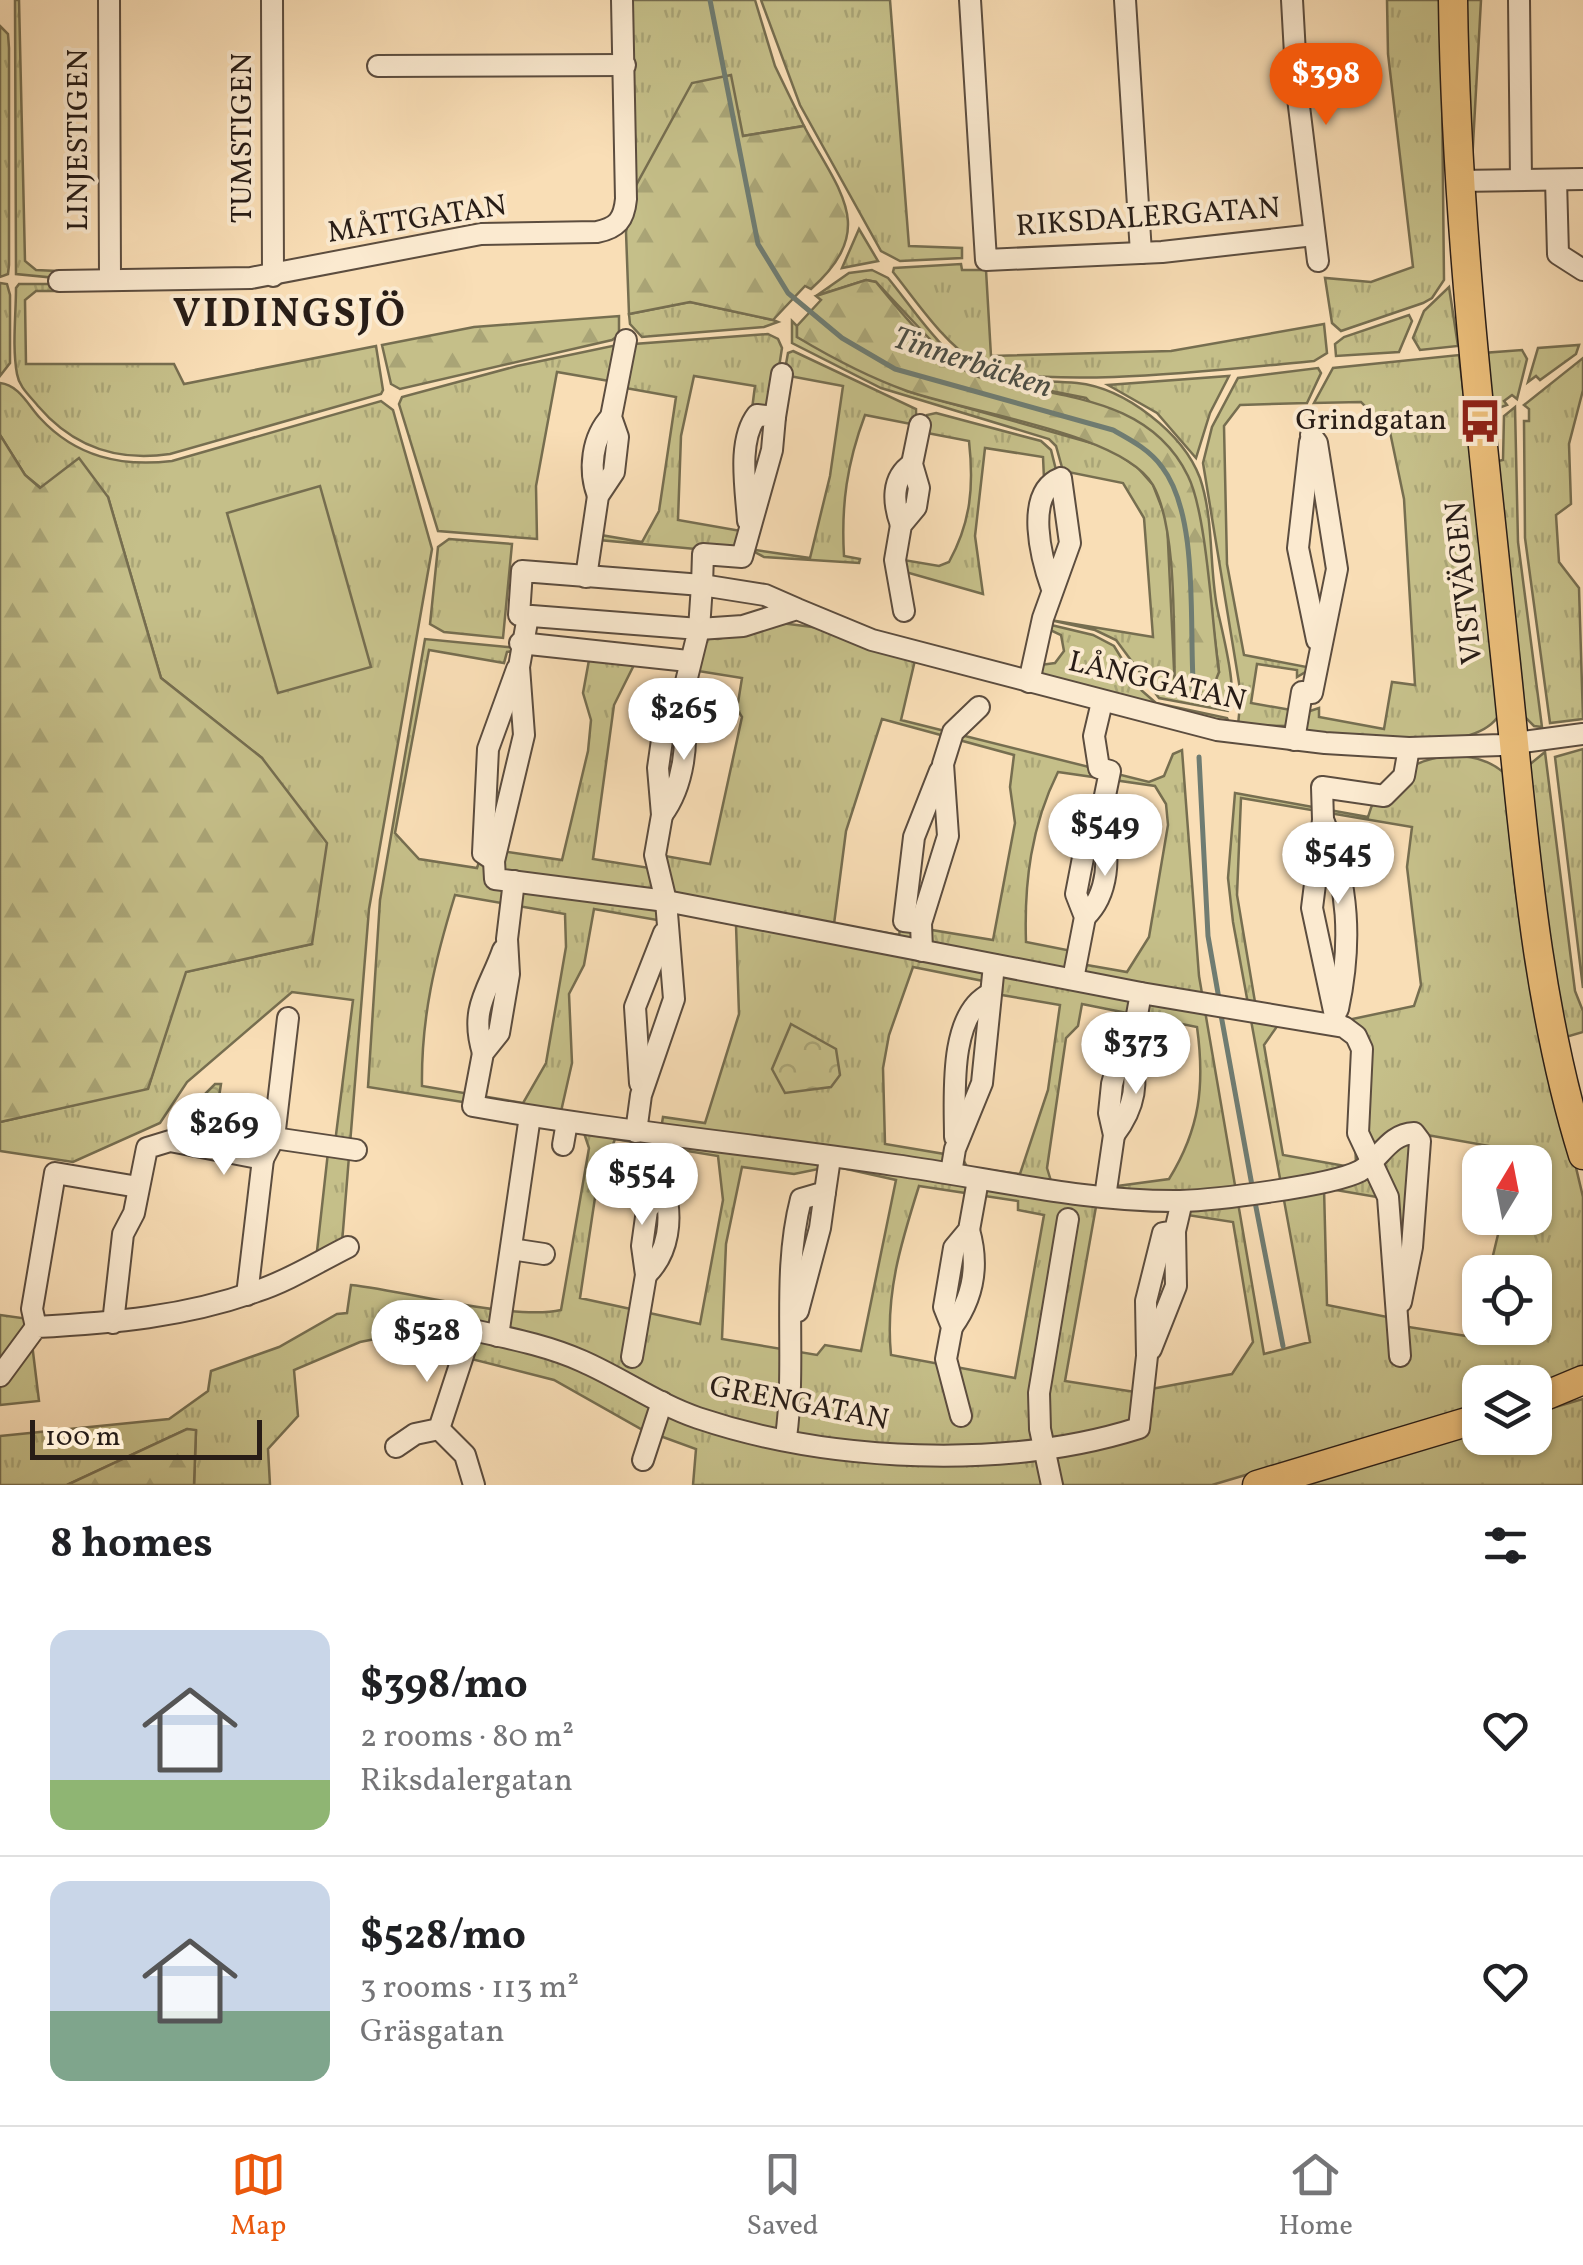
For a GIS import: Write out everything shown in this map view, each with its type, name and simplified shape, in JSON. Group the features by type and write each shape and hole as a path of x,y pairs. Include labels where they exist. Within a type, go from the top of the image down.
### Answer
{"main road":[{"name":"VISTVÄGEN","path":"1452,0 1458,181 1469,325 1514,744 1548,1004 1583,1154"},
{"path":"1552,1394 1583,1380"},
{"path":"1552,1397 1583,1390"},
{"path":"1256,1485 1462,1423"}],"street":[{"name":"LINJESTIGEN","path":"109,0 110,280"},
{"name":"TUMSTIGEN","path":"272,0 273,276"},
{"name":"MÅTTGATAN","path":"59,281 273,276 482,234 596,232 614,227 623,216 626,199 622,0"},
{"name":"RIKSDALERGATAN","path":"970,0 986,260 1141,253 1314,235"},
{"path":"1125,0 1141,253"},
{"name":"RIKSDALERGATAN","path":"1292,0 1318,261"},
{"path":"1519,0 1522,180"},
{"path":"378,66 625,64"},
{"path":"1556,180 1558,254 1583,270"},
{"path":"1458,181 1583,180"},
{"path":"586,577 598,496 614,472 618,437 611,417 626,340"},
{"path":"636,1132 640,1095 635,1007 662,962 666,928 666,901 654,855 668,780 663,733 680,706 688,661 699,629 702,554 742,557 748,521 768,465 782,374"},
{"path":"904,611 894,572 900,525 896,490 899,476 912,464 920,425"},
{"path":"1294,740 1302,692 1312,693 1318,645 1337,570 1314,489 1299,562 1318,645"},
{"name":"LÅNGGATAN","path":"528,616 519,615 522,571 702,585 746,591 872,640 1197,726 1294,740 1409,748 1514,744 1583,734"},
{"name":"LÅNGGATAN","path":"1029,682 1052,589"},
{"path":"797,609 743,626 699,629 528,616 518,666 524,734 509,787 501,874 506,939 502,977 482,989 476,1030 482,1053 473,1106 529,1124 567,1122 951,1173 978,1180 1182,1201 1254,1192 1360,1171 1400,1136 1419,1136 1412,1247 1399,1314"},
{"path":"520,643 688,661"},
{"path":"518,666 488,749 484,853 501,874 666,901 1141,993 1337,1019"},
{"path":"1073,979 1086,917 1097,906 1107,859 1099,825 1110,772 1099,768 1094,736 1102,702"},
{"path":"921,924 904,921 914,838 953,732 979,707"},
{"path":"1400,1356 1388,1197 1358,1133 1362,1049 1356,1036 1337,1019 1312,896 1323,820 1322,787 1384,796 1404,776 1409,748"},
{"path":"922,950 921,924 948,836 943,764"},
{"path":"486,782 509,787"},
{"path":"1323,820 1334,846 1347,918 1347,966 1337,1019"},
{"path":"640,1095 674,999 662,962"},
{"path":"955,1149 982,1084 994,966"},
{"path":"1325,967 1338,970 1347,966"},
{"path":"1105,1196 1114,1135 1130,1114 1135,1094 1130,1048 1141,993"},
{"path":"951,1173 955,1149 955,1056 976,1003 990,994"},
{"path":"247,1295 262,1159 274,1138 288,1018"},
{"path":"564,1144 567,1122"},
{"path":"498,1336 529,1124"},
{"path":"274,1138 356,1150"},
{"path":"632,1357 646,1276 661,1261 666,1240 670,1208 664,1188 670,1138"},
{"path":"112,1322 122,1234 134,1213 143,1156 161,1141 262,1159"},
{"name":"GRENGATAN","path":"786,1438 793,1386 792,1328 811,1270 830,1158"},
{"path":"0,1376 36,1327 32,1308 55,1174 138,1187"},
{"path":"961,1416 946,1360 952,1327 967,1306 976,1257 968,1230 978,1180"},
{"name":"GRENGATAN","path":"443,1323 569,1356 662,1402 732,1428 919,1455 1044,1450 1140,1428 1147,1356 1176,1286 1175,1231 1182,1201"},
{"path":"1052,1485 1044,1450 1040,1388 1068,1219"},
{"path":"36,1327 112,1322 196,1310 247,1295 348,1246"},
{"path":"511,1248 544,1254"},
{"path":"439,1429 472,1331"},
{"path":"644,1460 662,1402"},
{"path":"396,1447 414,1434 439,1429"},
{"path":"439,1429 465,1455 474,1485"}],"green space":[{"path":"15,0 19,0 25,261 36,270 57,271 57,278 16,274"},
{"path":"630,0 755,0 775,66 804,126 743,136 633,191"},
{"path":"761,0 890,0 909,246 962,248 962,258 900,261 881,251 800,105"},
{"path":"1387,0 1441,0 1444,280 1432,298 1423,303 1341,331 1332,323 1325,278 1371,282 1413,267 1388,54"},
{"path":"1465,0 1481,0 1472,163"},
{"path":"0,26 8,34 9,48 9,265 8,274 0,277"},
{"path":"731,75 743,136 804,126 840,190 848,228 844,247 811,289 805,286 773,320 690,302 629,314 626,232 633,191 692,83"},
{"path":"859,229 878,261 842,268"},
{"path":"961,264 962,270 986,270 991,356 1171,351 1324,324 1327,353 1314,361 1140,376 1042,377 1004,372 977,363 953,344 893,272 894,268"},
{"path":"872,270 888,278 929,330 965,364 1002,378 1077,383 1114,394 1150,416 1180,445 1200,478 1207,510 1215,591 1231,677 1228,711 1159,698 1116,640 1095,630 1050,620 1153,637 1144,518 1123,483 1063,471 1056,446 1049,439 881,388 792,343 792,321 797,326 797,337 907,391 1109,448 1138,468 1153,485 1167,521 1175,690 1219,672 1200,523 1086,398 971,375 941,351 876,282 866,280 816,296 849,273"},
{"path":"866,280 876,282 931,344 969,373 1113,410 1156,434 1174,453 1194,493 1204,542 1219,672 1210,695 1182,697 1175,690 1170,556 1167,529 1153,485 1136,467 1110,451 1041,426 907,391 851,367 797,337 797,326 821,300 816,296"},
{"path":"0,283 7,284 10,295 10,363 0,376"},
{"path":"19,284 57,284 57,291 36,291 25,300 26,364 174,364 184,384 376,346 383,390 381,394 170,454 114,453 66,432 20,383 14,342"},
{"path":"1449,287 1458,346 1420,350 1413,338 1424,311"},
{"path":"690,302 778,322 764,327 642,337 630,324 629,314"},
{"path":"1409,315 1412,321 1399,352 1336,356 1335,344 1344,337"},
{"path":"619,316 619,335 612,340 400,389 391,384 382,345 474,327"},
{"path":"768,334 778,339 782,348 772,412 752,409 755,386 694,376 681,436 678,520 741,531 739,545 728,552 599,540 595,534 642,542 659,511 676,397 620,387 634,344"},
{"path":"617,345 615,382 557,372 536,486 537,539 438,531 399,404 402,397 517,366"},
{"path":"1579,345 1576,354 1540,380 1536,376 1528,382 1538,348"},
{"path":"1522,350 1527,359 1517,399 1512,395 1504,401 1507,405 1493,410 1483,353"},
{"path":"793,351 916,409 916,425 865,415 850,467 843,519 844,556 860,559 859,563 764,557 749,549 810,558 830,476 843,386 784,375 788,353"},
{"path":"1459,355 1501,711 1488,726 1468,736 1442,740 1381,740 1306,731 1307,712 1319,708 1319,717 1384,729 1392,682 1415,685 1404,499 1390,432 1361,402 1314,403 1333,368"},
{"path":"1583,358 1583,390 1569,444 1571,504 1556,515 1559,562 1579,588 1583,719 1550,723 1525,538 1524,421 1529,421 1529,409 1524,405"},
{"path":"1318,368 1321,373 1307,403 1240,405 1224,426 1227,564 1244,655 1312,668 1297,677 1297,670 1257,664 1251,703 1291,710 1287,726 1238,725 1241,695 1203,463 1212,427 1238,378"},
{"path":"1229,376 1210,413 1196,458 1157,413 1108,385"},
{"path":"0,383 18,392 40,418 69,442 100,456 135,462 172,461 381,401 393,410 432,549 369,909 342,1243 316,1260 328,1152 336,1135 353,1000 292,992 187,1082 160,1123 73,1162 0,1151 0,1122 148,1088 185,972 312,944 262,758 161,678 108,497 41,488 25,475 0,435"},
{"path":"1515,407 1518,542 1542,727 1534,726 1522,714 1498,461 1503,460 1504,416"},
{"path":"936,413 1041,441 1051,450 1057,474 1044,479 1043,457 985,448 975,536 983,594 902,571 898,559 939,566 949,562 966,518 971,489 969,441 922,432 927,415"},
{"path":"0,435 25,475 40,488 79,458 108,497 161,678 262,758 327,843 312,944 186,972 148,1089 0,1122"},
{"path":"320,486 371,667 278,693 227,513"},
{"path":"449,539 512,544 503,638 444,632 430,624 438,547"},
{"path":"781,623 820,628 915,660 901,720 1149,782 1164,776 1173,754 1182,750 1199,976 1264,1354 1310,1342 1233,922 1228,878 1235,793 1368,817 1376,798 1389,783 1424,761 1466,756 1503,772 1516,893 1536,1000 1583,1197 1583,1373 1552,1383 1552,1365 1462,1365 1462,1410 1212,1485 693,1485 696,1449 641,1429 554,1380 385,1337 360,1342 294,1370 298,1416 268,1449 270,1485 194,1485 196,1431 187,1429 67,1485 0,1485 0,1436 169,1419 208,1391 211,1371 279,1347 337,1314 347,1313 351,1285 488,1309 561,1310 589,1148 583,1130 558,1117 368,1087 380,900 425,639 528,649 507,652 504,663 429,650 395,833 419,859 477,868 480,859 501,851 562,860 588,751 591,720 583,693 589,660 531,649 691,665 704,638 718,639","holes":["636,661 742,678 737,709 742,717 710,864 660,855 649,868 593,859 614,705","882,719 1014,755 1010,787 1015,823 993,940 901,925 899,935 834,924 846,831","1058,772 1155,786 1166,804 1168,825 1149,937 1127,972 1081,964 1082,953 1026,942 1028,877 1041,813","1241,798 1412,827 1407,867 1421,985 1414,1006 1343,1021 1256,1008 1237,895","455,895 565,914 566,947 546,1063 523,1103 422,1086 427,1012","594,909 657,920 672,912 736,925 739,1014 705,1123 663,1117 661,1129 560,1116 572,1063 569,994 584,965","913,967 983,981 996,994 1060,1005 1048,1090 1020,1174 967,1167 962,1157 885,1144 883,1068 889,1035","1082,1004 1197,1027 1198,1106 1188,1142 1169,1179 1095,1189 1051,1181 1047,1168 1066,1038 1078,1026","1278,1025 1351,1038 1356,1164 1345,1166 1283,1155 1264,1045","1427,1135 1484,1145 1552,1145 1552,1235 1498,1235 1493,1255 1552,1255 1552,1345 1462,1345 1462,1335 1402,1326","615,1139 718,1156 723,1200 700,1324 580,1298 596,1191","833,1166 896,1180 861,1351 825,1345 817,1355 722,1339 726,1244 742,1167 794,1174","919,1186 1018,1201 1018,1210 1044,1215 1015,1378 891,1355 892,1290","1324,1188 1383,1198 1392,1318 1327,1305","1097,1201 1233,1222 1253,1342 1232,1374 1135,1392 1065,1381"]},
{"path":"1047,624 1093,635 1114,646 1141,690 1156,703 1227,718 1230,724 1043,679 1040,665 1055,663 1064,651 1061,635 1046,628"},
{"path":"1583,749 1583,988 1555,757"},
{"path":"1545,752 1575,991 1583,1011 1583,1032 1566,1037 1551,972 1529,765"},
{"path":"791,1024 836,1049 840,1075 831,1087 785,1093 772,1069"},
{"path":"215,1084 221,1084 212,1143 184,1138 173,1126"},
{"path":"0,1315 29,1319 39,1401 0,1405"},
{"path":"1583,1399 1583,1485 1299,1485 1462,1435 1462,1455 1552,1455 1552,1408"},
{"path":"187,1429 196,1430 194,1485 67,1485"}],"waterway":[{"name":"Tinnerbäcken","path":"710,0 758,244 788,293 842,338 895,369 1113,430 1146,450 1162,467 1183,515 1188,545 1194,696"},
{"path":"1199,757 1208,936 1219,999"},
{"path":"1221,1015 1253,1191"},
{"path":"1255,1202 1283,1346"}],"place":[{"name":"Grindgatan","path":"1480,421"}],"district":[{"name":"VIDINGSJÖ","path":"290,316"}]}
